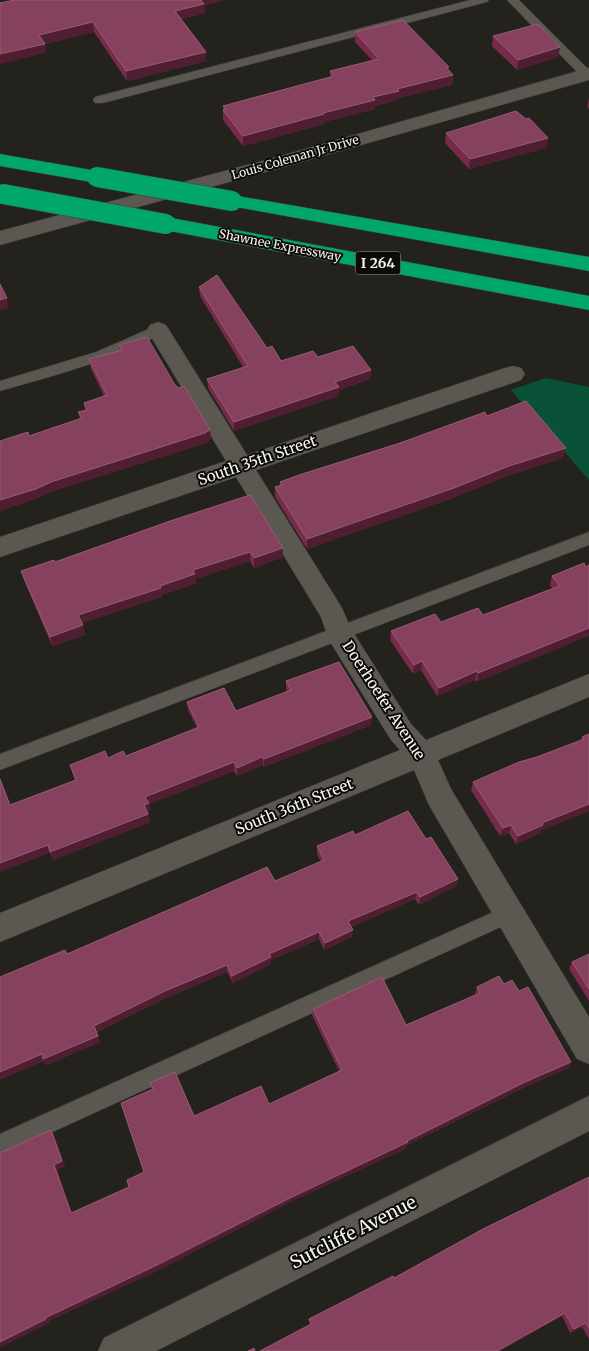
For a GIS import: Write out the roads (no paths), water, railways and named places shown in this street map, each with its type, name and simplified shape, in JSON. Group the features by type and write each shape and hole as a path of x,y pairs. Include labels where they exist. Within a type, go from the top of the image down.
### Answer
{"highway":[{"name":"I 264","path":"0,160 589,264"},
{"name":"Shawnee Expressway","path":"1,193 589,303"}],"street":[{"name":"Louis Coleman Jr Drive","path":"0,238 284,161 588,74"},
{"name":"Doerhoefer Avenue","path":"158,330 333,615 339,632 401,732 421,754 439,796 589,1048"},
{"name":"South 35th Street","path":"0,547 514,374"},
{"name":"South 36th Street","path":"0,928 589,684"},
{"name":"Sutcliffe Avenue","path":"117,1351 589,1113"}],"lane":[{"path":"99,100 483,0"},
{"path":"513,0 588,74"},
{"path":"0,386 107,354 134,344 158,330"},
{"path":"0,762 589,538"},
{"path":"0,1145 509,914"}]}
